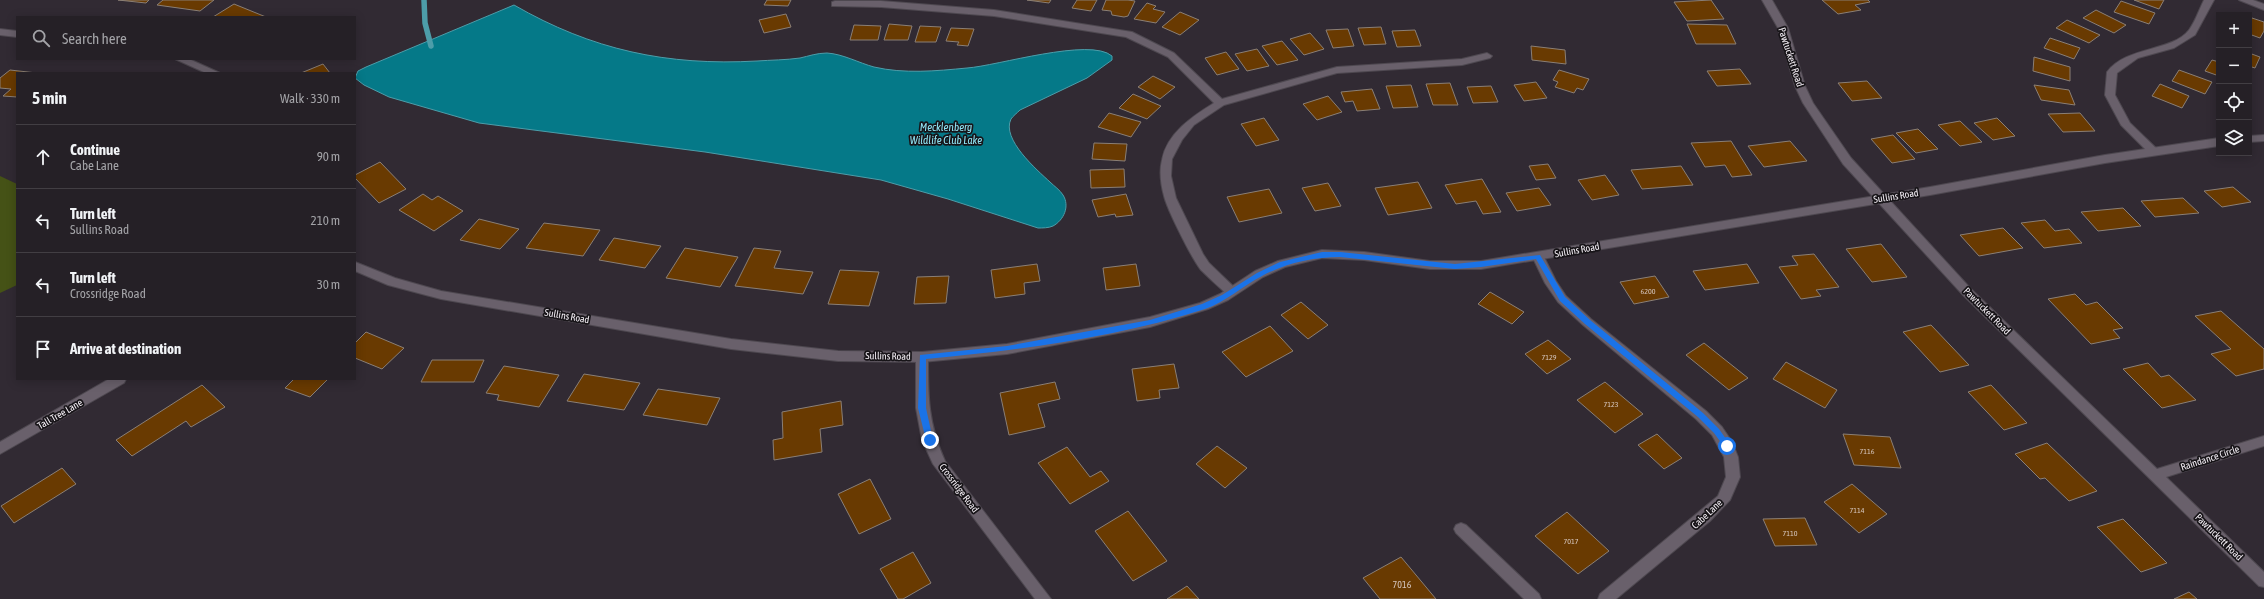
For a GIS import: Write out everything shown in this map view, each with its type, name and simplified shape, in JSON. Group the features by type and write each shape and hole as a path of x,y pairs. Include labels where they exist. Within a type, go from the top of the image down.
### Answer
{"street":[{"name":"Pawtuckett Road","path":"1766,0 1783,28 1800,86 1808,103 1821,126 1847,161 1967,292 2264,581"},
{"path":"2154,151 2126,125 2110,95 2112,72 2135,56 2171,46 2192,33 2209,0"},
{"path":"2244,0 2264,6"},
{"path":"835,4 881,4 994,13 1129,34 1171,55 1220,103"},
{"path":"0,32 16,34"},
{"path":"1232,292 1205,266 1198,256 1170,198 1166,176 1167,159 1177,139 1190,123 1220,103 1337,70 1462,62 1487,56"},
{"path":"182,60 212,72"},
{"path":"2252,139 2264,138"},
{"name":"Sullins Road","path":"356,266 392,282 441,295 730,344 838,356 922,357 1007,349 1150,322 1188,312 1232,292 1259,274 1282,264 1322,254 1364,256 1455,266 1481,265 1882,199 2154,151 2216,142"},
{"name":"Cabe Lane","path":"1538,256 1551,283 1562,299 1587,322 1701,415 1717,431 1727,446 1731,457 1733,477 1723,500 1705,518 1605,599"},
{"name":"Crossridge Road","path":"922,357 922,408 930,440 940,464 1044,599"},
{"name":"Tall Tree Lane","path":"0,450 118,380"},
{"name":"Raindance Circle","path":"2155,475 2264,441"},
{"path":"1461,529 1534,599"}],"green space":[{"path":"0,176 16,184 16,285 0,293"}],"water":[{"name":"Mecklenberg Wildlife Club Lake","path":"514,5 543,21 601,44 631,52 692,61 724,62 778,60 827,53 845,57 874,67 897,71 920,71 967,68 1064,51 1101,51 1112,56 1112,60 1087,78 1020,110 1011,119 1009,127 1011,136 1022,154 1060,191 1065,199 1066,208 1063,216 1057,223 1048,228 1038,228 948,199 881,180 705,152 479,123 389,97 364,85 356,79 356,76 358,71"}],"building":[{"path":"118,0 149,0 146,3"},
{"path":"163,0 214,0 200,11 157,5"},
{"path":"767,0 791,0 788,6 764,5"},
{"path":"1027,0 1051,0 1049,3"},
{"path":"1077,0 1097,0 1091,11 1072,8"},
{"path":"1106,0 1135,1 1128,16 1124,17 1112,15 1111,11 1102,10"},
{"path":"1711,0 1724,19 1687,21 1674,2"},
{"path":"1822,0 1868,0 1870,2 1855,5 1861,10 1838,14"},
{"path":"2134,0 2164,0 2159,9"},
{"path":"2121,1 2155,13 2149,24 2114,12"},
{"path":"1147,3 1156,6 1153,9 1165,12 1156,23 1134,19"},
{"path":"234,4 264,16 215,16"},
{"path":"2096,10 2126,25 2114,33 2083,18"},
{"path":"1180,12 1199,20 1180,35 1162,27"},
{"path":"786,14 791,27 764,33 759,20"},
{"path":"2252,18 2264,22 2264,31 2260,38 2252,35"},
{"path":"2067,20 2100,35 2089,43 2056,28"},
{"path":"889,24 912,26 908,40 884,40"},
{"path":"1687,24 1727,25 1736,44 1696,44"},
{"path":"854,25 881,26 878,40 850,40"},
{"path":"920,26 941,27 936,42 915,42"},
{"path":"1381,27 1386,44 1364,45 1358,28"},
{"path":"951,28 974,29 968,46 957,45 959,42 946,41"},
{"path":"1348,29 1354,46 1333,48 1326,30"},
{"path":"1415,30 1421,46 1397,47 1392,31"},
{"path":"1310,33 1324,49 1304,55 1290,39"},
{"path":"2050,38 2080,48 2074,59 2044,48"},
{"path":"1282,41 1298,60 1277,65 1262,46"},
{"path":"1531,46 1565,50 1566,64 1532,60"},
{"path":"1257,49 1269,66 1247,71 1235,54"},
{"path":"1226,52 1239,69 1217,75 1205,58"},
{"path":"2252,54 2260,57 2255,68 2252,67"},
{"path":"2034,57 2070,67 2070,81 2033,71"},
{"path":"2212,60 2216,61 2216,75 2205,71"},
{"path":"323,64 329,72 303,72"},
{"path":"1740,69 1751,84 1717,86 1707,71"},
{"path":"10,70 28,72 16,72 16,97 3,96 11,89 0,88 0,78"},
{"path":"1559,70 1589,79 1583,90 1577,88 1574,93 1555,87 1558,82 1553,80"},
{"path":"2179,70 2212,82 2205,94 2172,81"},
{"path":"1153,76 1175,87 1160,99 1138,87"},
{"path":"1867,81 1882,98 1852,101 1838,83"},
{"path":"1536,82 1547,98 1524,101 1514,85"},
{"path":"1450,83 1458,105 1433,105 1426,84"},
{"path":"2160,84 2189,96 2182,108 2152,96"},
{"path":"1411,85 1418,107 1393,108 1386,86"},
{"path":"2034,85 2069,90 2075,105 2041,100"},
{"path":"1491,86 1498,102 1473,103 1467,87"},
{"path":"1372,89 1380,109 1357,111 1353,101 1345,102 1341,92"},
{"path":"1133,94 1161,106 1147,119 1119,108"},
{"path":"1328,96 1342,112 1317,120 1303,104"},
{"path":"1109,113 1141,122 1131,137 1098,127"},
{"path":"2080,113 2095,131 2063,132 2048,114"},
{"path":"1264,118 1279,140 1256,146 1241,124"},
{"path":"1997,118 2015,136 1993,140 1974,123"},
{"path":"1960,121 1982,142 1960,146 1938,125"},
{"path":"1918,129 1938,149 1916,153 1896,133"},
{"path":"1893,135 1915,159 1892,163 1871,139"},
{"path":"1731,141 1752,175 1732,177 1725,165 1705,167 1691,143"},
{"path":"1790,141 1807,161 1764,167 1748,146"},
{"path":"1094,143 1127,144 1125,161 1092,159"},
{"path":"380,162 406,189 379,203 356,179 356,174"},
{"path":"1548,164 1556,178 1536,180 1529,166"},
{"path":"1681,166 1693,185 1642,189 1631,170"},
{"path":"1124,169 1125,187 1091,188 1090,170"},
{"path":"1605,175 1619,195 1592,200 1578,180"},
{"path":"1482,179 1501,212 1483,214 1476,201 1456,204 1445,185"},
{"path":"1418,182 1432,208 1388,215 1375,188"},
{"path":"1328,183 1341,206 1315,211 1302,188"},
{"path":"2233,187 2251,202 2222,207 2204,191"},
{"path":"1539,188 1551,205 1517,211 1506,193"},
{"path":"1269,189 1282,213 1239,222 1227,197"},
{"path":"423,194 432,200 438,196 463,211 434,231 399,210"},
{"path":"1126,194 1133,215 1116,217 1115,214 1098,217 1092,200"},
{"path":"2183,198 2199,213 2155,217 2141,201"},
{"path":"2123,208 2141,226 2098,231 2081,212"},
{"path":"479,219 519,229 500,249 460,240"},
{"path":"2045,220 2055,231 2069,229 2082,243 2044,248 2021,223"},
{"path":"544,223 600,230 583,256 526,248"},
{"path":"2003,228 2023,248 1979,256 1960,235"},
{"path":"614,238 661,246 645,268 599,260"},
{"path":"1881,244 1907,277 1872,282 1846,249"},
{"path":"685,248 738,257 720,287 666,278"},
{"path":"754,248 781,251 774,268 813,272 803,294 735,286"},
{"path":"1814,254 1839,287 1816,290 1821,296 1801,299 1779,267 1798,265 1792,256"},
{"path":"1037,264 1040,281 1024,283 1025,294 995,298 991,270"},
{"path":"1136,264 1140,286 1106,290 1103,268"},
{"path":"1747,264 1759,283 1705,290 1693,271"},
{"path":"840,270 879,272 869,306 828,304"},
{"path":"949,276 946,303 914,304 917,277"},
{"path":"1655,276 1669,297 1634,304 1620,282"},
{"path":"1490,292 1524,312 1512,324 1478,304"},
{"path":"2075,294 2086,305 2097,302 2123,328 2113,330 2120,338 2091,344 2048,299"},
{"path":"1301,302 1328,325 1308,339 1281,315"},
{"path":"2221,311 2264,349 2264,369 2236,376 2211,354 2231,349 2195,316"},
{"path":"1931,325 1969,365 1940,372 1903,332"},
{"path":"1270,326 1293,351 1246,377 1222,352"},
{"path":"366,332 404,348 382,369 356,358 356,342"},
{"path":"1548,340 1571,359 1547,374 1525,354"},
{"path":"1704,343 1748,378 1729,390 1686,355"},
{"path":"432,360 484,360 474,382 421,382"},
{"path":"1786,362 1837,390 1825,408 1773,379"},
{"path":"2148,363 2161,377 2169,375 2196,400 2162,408 2123,369"},
{"path":"1174,364 1179,388 1159,390 1160,398 1137,401 1132,369"},
{"path":"504,366 559,375 539,407 497,400 499,395 486,393"},
{"path":"584,374 640,383 624,410 567,401"},
{"path":"293,380 327,380 310,397 285,388"},
{"path":"1055,382 1060,399 1038,404 1045,427 1009,435 1000,393"},
{"path":"1605,382 1643,414 1615,433 1577,400"},
{"path":"202,385 225,407 191,427 186,421 132,456 116,440"},
{"path":"1991,385 2027,423 2004,430 1968,392"},
{"path":"658,389 720,398 707,425 643,415"},
{"path":"841,401 843,425 820,429 822,452 774,460 773,440 783,438 782,412"},
{"path":"1657,434 1682,458 1664,469 1638,445"},
{"path":"1843,434 1890,437 1901,468 1854,465"},
{"path":"2047,443 2097,491 2069,501 2045,478 2040,479 2015,454"},
{"path":"1217,446 1247,468 1225,488 1196,464"},
{"path":"1067,447 1090,477 1101,471 1109,481 1070,504 1038,463"},
{"path":"62,468 76,484 14,523 1,506"},
{"path":"870,479 891,519 859,534 838,494"},
{"path":"1852,484 1887,514 1859,533 1824,502"},
{"path":"1128,511 1167,561 1133,581 1095,531"},
{"path":"1567,512 1609,551 1578,574 1535,536"},
{"path":"1805,518 1817,545 1775,546 1763,519"},
{"path":"2123,519 2167,563 2141,572 2097,527"},
{"path":"913,552 931,583 903,599 898,599 880,569"},
{"path":"1401,557 1436,599 1380,599 1363,578"},
{"path":"1187,586 1199,599 1167,599"},
{"path":"2189,592 2197,599 2174,599"}],"waterway":[{"path":"424,0 425,23 431,46"}],"route":[{"path":"930,440 922,408 922,357 1007,349 1150,322 1188,312 1204,306 1224,297 1259,274 1282,264 1322,254 1340,254 1430,265 1455,266 1481,265 1538,256 1551,283 1562,299 1587,322 1701,415 1717,431 1727,446"}]}
